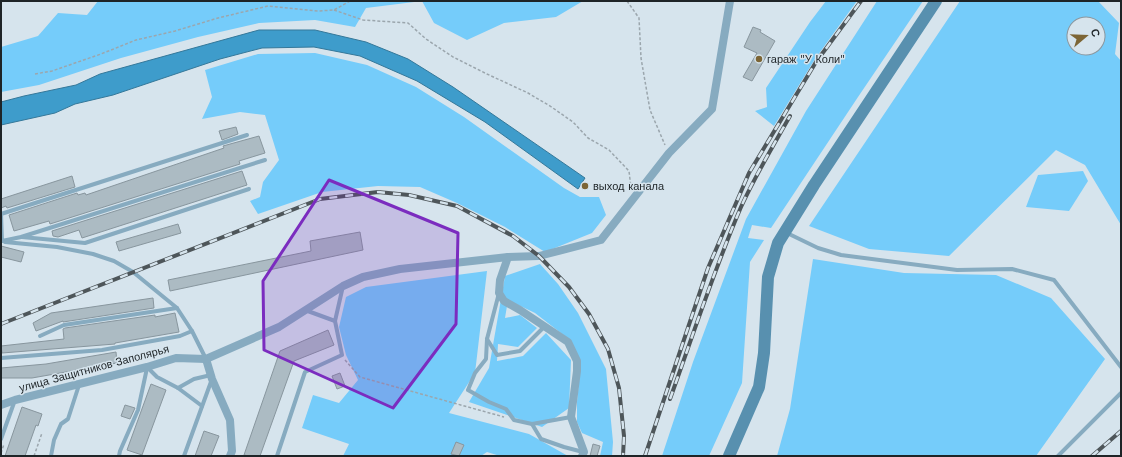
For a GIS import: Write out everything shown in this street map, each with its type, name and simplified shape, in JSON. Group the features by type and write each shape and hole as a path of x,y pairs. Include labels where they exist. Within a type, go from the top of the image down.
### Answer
{"main road":[{"path":"729,456 759,387 764,353 768,277 778,243 814,185 936,1"}],"street":[{"name":"улица Защитников Заполярья","path":"1,405 176,358 206,359 279,327 343,286 363,276 400,269 539,256 601,240 669,153 712,109 730,1"},
{"path":"508,258 500,280 499,293 504,301 568,342 577,361 571,417 583,454"},
{"path":"206,359 211,377 230,420 232,451 230,456"}],"lane":[{"path":"1,241 1,214 247,135"},
{"path":"1,241 265,160"},
{"path":"21,236 85,243 249,190"},
{"path":"785,232 818,248 841,255 957,270 1012,269 1054,280 1121,367"},
{"path":"1,241 57,247 93,254 114,261 144,280 177,308 192,331 206,359"},
{"path":"277,456 305,372 342,355 335,321 343,286"},
{"path":"499,293 487,339 486,359 475,373 468,390 489,402 506,409 514,420 532,424 571,417"},
{"path":"40,336 64,325 177,308"},
{"path":"305,310 335,321"},
{"path":"487,339 497,355 520,351 545,326"},
{"path":"1,358 102,350 180,336 192,331"},
{"path":"147,367 157,377 178,388 202,406"},
{"path":"119,456 138,410 147,367"},
{"path":"178,388 194,379 211,377 184,456"},
{"path":"51,456 54,440 61,424 68,419 79,385"},
{"path":"1058,456 1121,393"},
{"path":"1,439 15,400"},
{"path":"532,424 541,439 583,454"}],"path":[{"path":"334,10 350,1"},
{"path":"626,1 639,18 641,58 650,110 669,153"},
{"path":"34,74 52,71 136,40 268,6 318,11 334,10 364,20 408,23 426,39 453,57 528,93 550,106 572,122 588,138 609,150 629,171 633,199"},
{"path":"342,355 360,377 514,420"},
{"path":"34,456 42,432"}],"highlighted area":[{"path":"329,180 458,233 456,324 393,408 264,350 263,281"}],"shaded area":[{"path":"98,1 422,1 366,8 355,27 315,20 259,23 198,37 121,58 39,85 1,92 1,47 38,36 58,13 87,15"},
{"path":"422,1 583,1 556,17 504,23 467,40 434,23"},
{"path":"826,1 857,1 815,59 774,126 755,111 767,107 766,88 810,22"},
{"path":"877,1 923,1 771,228 752,225 748,238 764,240 750,262 742,383 709,456 662,456 693,362 746,219 806,111"},
{"path":"960,1 1098,1 1119,23 1115,54 1121,61 1121,225 1085,165 1056,150 949,256 869,249 809,226"},
{"path":"259,30 315,30 366,42 408,59 453,87 585,178 578,189 485,122 417,81 360,56 314,47 262,48 220,59 113,95 75,104 55,113 1,125 1,102 76,85 100,74"},
{"path":"315,53 367,65 416,87 464,117 564,188 580,197 599,197 606,215 592,233 545,252 505,227 457,203 420,187 378,186 322,192 258,214 250,201 260,197 263,182 279,160 265,115 240,112 202,119 212,97 205,70 258,54"},
{"path":"1083,171 1088,181 1069,211 1026,207 1038,175"},
{"path":"813,259 904,273 996,275 1051,298 1105,359 1036,456 777,456 790,409"},
{"path":"540,264 558,284 578,313 606,369 613,442 612,456 600,456 603,442 582,433 577,422 577,402 581,362 570,340 535,313 508,300 505,318 520,315 537,328 518,347 498,344 497,361 523,356 546,333 571,360 569,408 542,427 469,402 489,368 505,276"},
{"path":"487,271 475,373 449,413 529,434 568,456 500,456 487,452 481,456 343,456 349,444 302,428 313,395 339,403 358,380 346,355 339,327 346,297 366,287"}],"building":[{"path":"753,27 761,30 760,32 775,41 752,81 743,77 757,53 744,47"},
{"path":"236,127 238,134 222,140 219,131"},
{"path":"259,136 265,153 239,161 240,164 50,224 49,221 14,231 9,215 77,193 78,195 85,193 86,195 224,148 223,146"},
{"path":"242,171 247,185 82,238 79,230 58,237 53,236 52,231"},
{"path":"72,176 75,187 7,208 6,206 1,208 1,199"},
{"path":"178,224 181,233 119,251 116,242"},
{"path":"360,232 363,250 170,291 168,280 311,251 310,241"},
{"path":"1,246 24,252 21,262 1,257"},
{"path":"153,298 154,308 63,321 36,331 33,323 51,313"},
{"path":"175,313 179,332 115,344 2,353 1,346 64,339 63,329 65,328 155,315 155,317"},
{"path":"328,330 334,345 294,361 260,456 244,455 280,351"},
{"path":"116,352 117,363 32,378 1,378 1,368 46,364"},
{"path":"340,373 345,386 337,389 332,376"},
{"path":"151,384 166,390 142,455 127,450"},
{"path":"125,405 135,408 130,419 121,416"},
{"path":"22,407 42,414 38,426 36,425 25,456 5,456"},
{"path":"204,431 219,436 211,456 195,456"},
{"path":"456,442 464,445 459,456 451,454"},
{"path":"593,444 600,446 597,456 590,456"}],"railway":[{"path":"645,456 708,268 749,173 816,62 861,1"},
{"path":"670,399 713,279 746,195 790,116"},
{"path":"1,324 320,199 378,192 409,195 457,206 513,236 539,256 569,287 589,314 608,349 619,388 624,436 623,456"},
{"path":"1092,456 1121,431"}],"place":[{"name":"гараж \"У Коли\"","path":"759,59"},
{"name":"выход канала","path":"585,186"}]}
